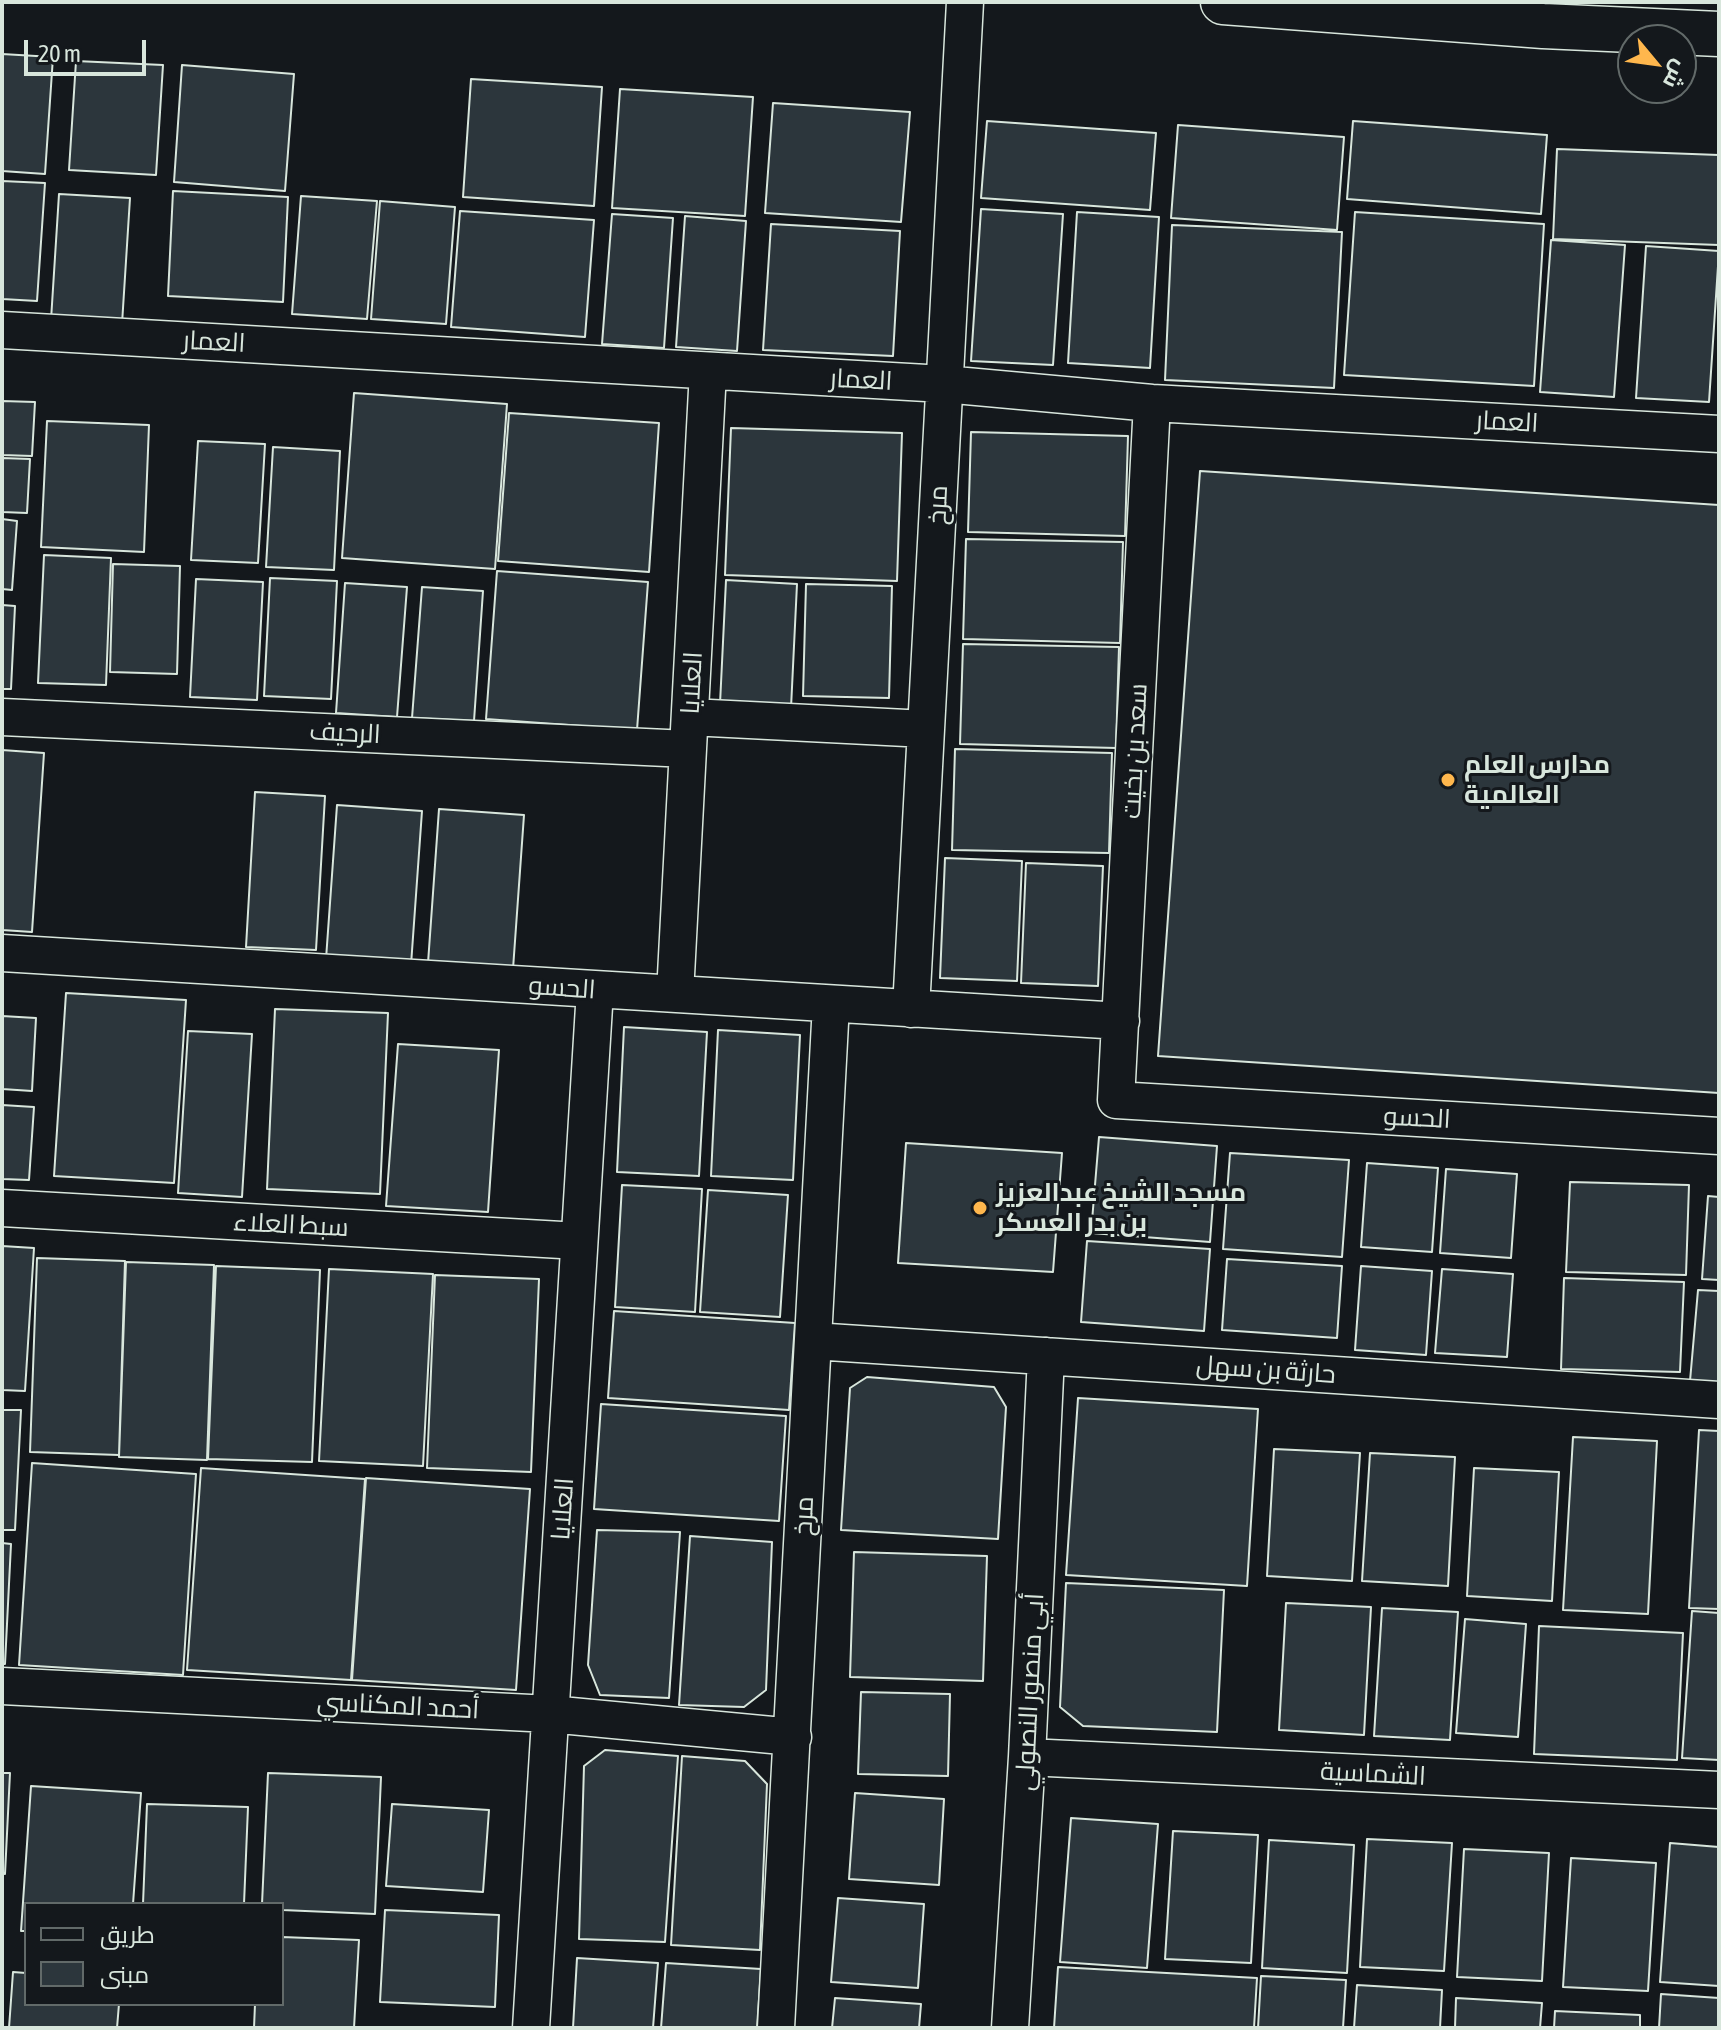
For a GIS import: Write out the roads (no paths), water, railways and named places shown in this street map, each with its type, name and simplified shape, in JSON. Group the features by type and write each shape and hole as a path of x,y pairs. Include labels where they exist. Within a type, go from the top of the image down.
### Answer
{"street":[{"name":"مرخ","path":"911,1009 965,2"},
{"path":"1223,2 1543,26 1719,34"},
{"name":"العمار","path":"2,330 944,384 1152,403 1719,434"},
{"name":"العلايا","path":"675,994 708,371"},
{"name":"سعد بن بخيت","path":"1116,1100 1152,403"},
{"name":"الرحيف","path":"2,717 689,733 926,729"},
{"name":"الحسو","path":"2,953 1121,1021"},
{"name":"العلايا","path":"531,2028 595,990"},
{"name":"مرخ","path":"776,2028 831,1004"},
{"name":"الحسو","path":"1116,1100 1719,1136"},
{"name":"سبط العلاء","path":"2,1208 579,1241"},
{"name":"حارثة بن سهل","path":"813,1341 1719,1400"},
{"name":"أبي منصور النصولي","path":"1010,2028 1027,1757 1046,1356"},
{"name":"أحمد المكناسي","path":"2,1686 550,1714 793,1737"},
{"name":"الشماسية","path":"1027,1757 1719,1790"}],"place":[{"name":"مدارس العلم العالمية","path":"1448,780"},
{"name":"مسجد الشيخ عبدالعزيز بن بدر العسكر","path":"980,1208"}]}
